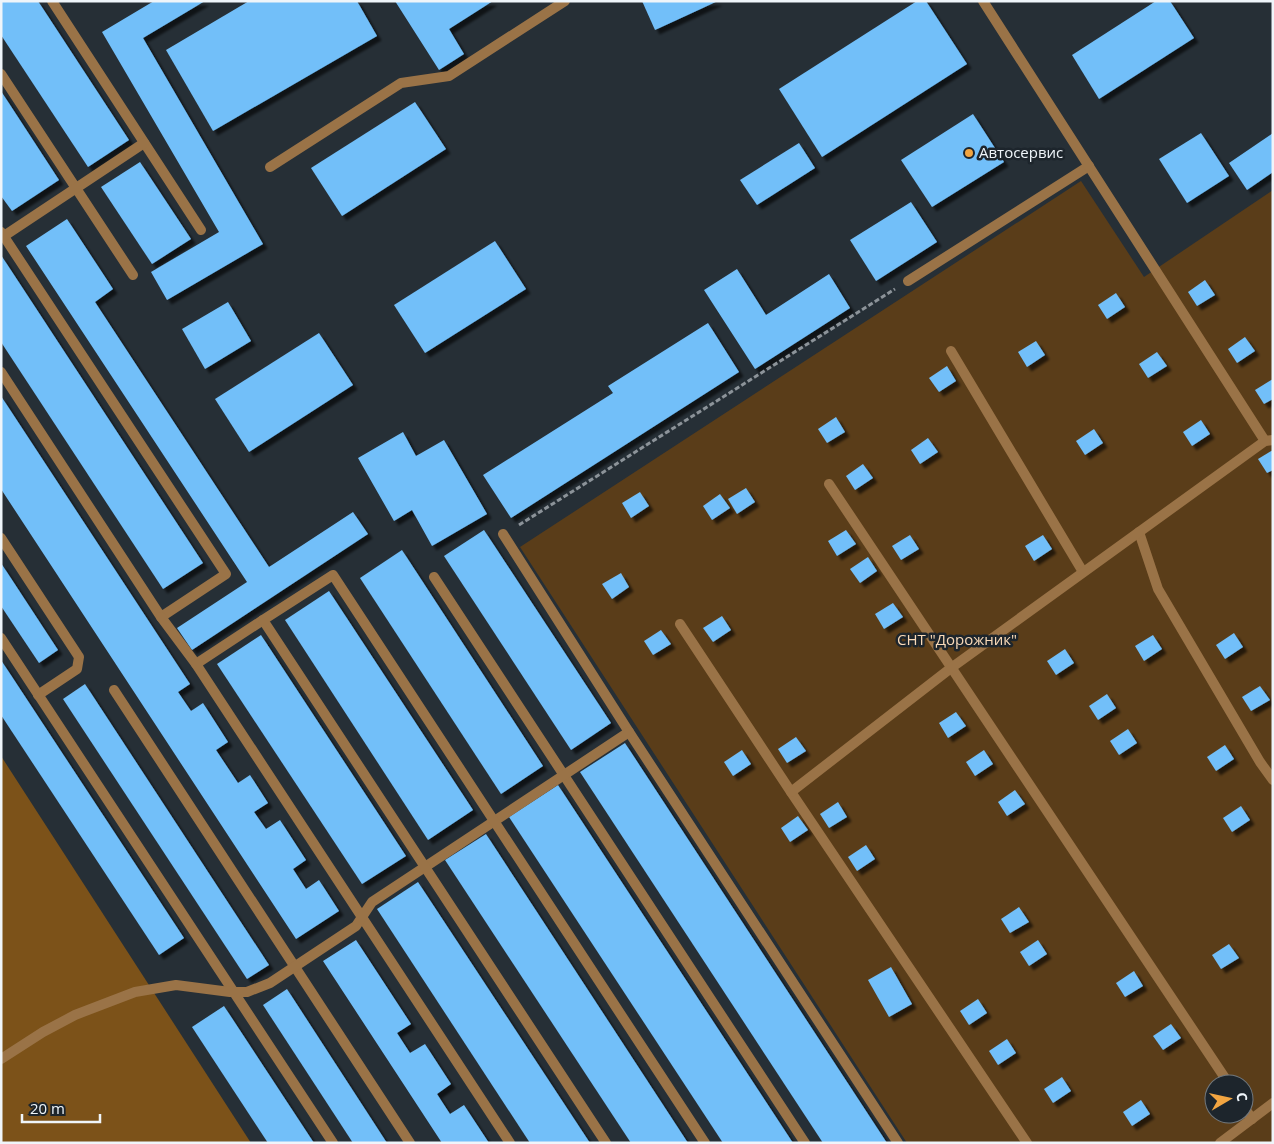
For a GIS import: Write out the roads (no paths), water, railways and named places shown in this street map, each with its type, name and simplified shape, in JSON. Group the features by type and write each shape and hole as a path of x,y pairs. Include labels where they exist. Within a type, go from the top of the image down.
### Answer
{"street":[{"path":"52,1 201,230"},
{"path":"270,167 402,82 449,76 565,1"},
{"path":"792,792 951,668 1269,440 983,1"},
{"path":"1,74 132,275"},
{"path":"144,143 2,234 226,574 161,616"},
{"path":"908,281 1089,166"},
{"path":"951,351 1083,572"},
{"path":"1,372 161,616 196,664 510,1143"},
{"path":"829,484 1222,1074"},
{"path":"1139,532 1158,589 1260,762 1273,780"},
{"path":"503,534 629,732 898,1143"},
{"path":"1,538 79,657 77,669 38,695"},
{"path":"196,664 333,575 705,1143"},
{"path":"434,577 805,1143"},
{"path":"263,620 606,1143"},
{"path":"680,624 1027,1143"},
{"path":"1,638 333,1143"},
{"path":"114,690 410,1143"},
{"path":"1,1059 43,1032 75,1015 135,992 176,985 247,992 270,983 356,926 372,902 629,732"},
{"path":"1254,1117 1273,1103"},
{"path":"1220,1143 1245,1124"}],"place":[{"name":"Автосервис","path":"969,153"}],"park label":[{"name":"СНТ \"Дорожник\"","path":"957,640"}]}
